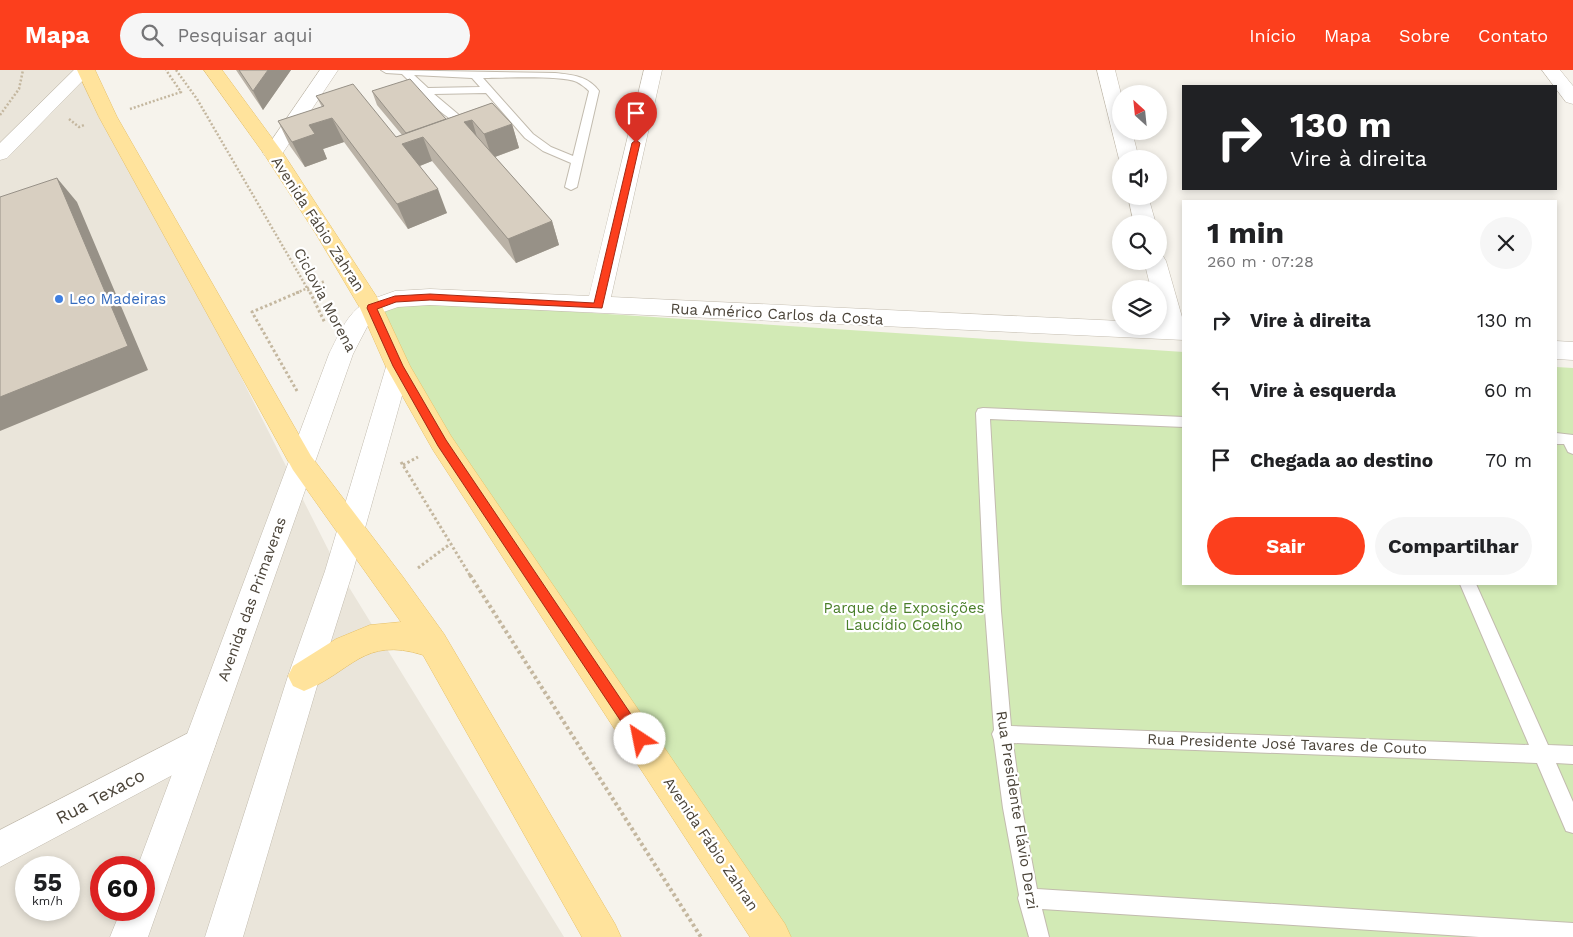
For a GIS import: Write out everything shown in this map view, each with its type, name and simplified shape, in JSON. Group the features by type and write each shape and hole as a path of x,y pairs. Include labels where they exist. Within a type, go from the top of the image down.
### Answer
{"main road":[{"path":"85,70 108,117 302,463 393,586 433,644 602,937"},
{"name":"Avenida Fábio Zahran","path":"213,70 273,152 349,270 372,308 398,366 442,443 772,937"},
{"path":"304,676 339,654 369,639 396,635 433,644"}],"street":[{"path":"0,154 85,70"},
{"path":"273,152 329,70"},
{"path":"598,306 653,70"},
{"path":"1106,70 1112,92"},
{"path":"1551,70 1573,98"},
{"path":"1158,270 1178,332"},
{"name":"Rua Américo Carlos da Costa","path":"372,308 395,299 430,297 1178,332"},
{"name":"Avenida das Primaveras","path":"155,866 341,354 358,322 372,308"},
{"path":"1557,350 1573,351"},
{"path":"224,937 351,530 398,366"},
{"name":"Rua Texaco","path":"0,849 200,743"},
{"path":"129,937 135,921"}],"lane":[{"path":"386,70 475,75 555,76 579,79 590,86 594,91 571,188"},
{"path":"406,72 451,115 466,124 483,126"},
{"path":"475,75 529,136 546,149 577,162"},
{"path":"427,91 488,90"},
{"path":"500,124 516,122"},
{"name":"Rua Presidente Flávio Derzi","path":"1039,937 1028,898 1001,734 983,413 1182,422"},
{"path":"1557,438 1568,439 1573,448"},
{"path":"1468,585 1573,824"},
{"name":"Rua Presidente José Tavares de Couto","path":"1001,734 1573,755"},
{"path":"1028,898 1573,933"}],"path":[{"path":"0,116 17,95 23,79 23,70"},
{"path":"108,117 181,92 166,70"},
{"name":"Ciclovia Morena","path":"176,70 197,99 308,288 341,354"},
{"path":"284,430 298,394 252,312 349,270"},
{"path":"381,428 450,544 701,937"},
{"path":"393,586 450,544"}],"shaded area":[{"path":"0,70 86,70 339,571 564,937 0,937"}],"green space":[{"name":"Parque de Exposições Laucídio Coelho","path":"396,300 1182,352 1182,585 1557,585 1557,367 1573,368 1573,937 780,937 435,425 373,308"}],"building":[{"path":"239,70 268,70 253,91"},
{"path":"410,79 446,119 406,133 372,91"},
{"path":"353,84 396,137 492,103 512,124 484,134 472,120 464,122 552,221 508,239 423,137 402,144 438,189 397,204 332,118 309,125 315,134 292,142 278,121 324,106 316,96"},
{"name":"Leo Madeiras","path":"57,178 128,346 0,397 0,197"}],"place":[{"name":"Leo Madeiras","path":"59,299"}],"route":[{"path":"636,143 598,306 430,297 395,299 372,308 398,366 442,443 640,739"}]}
